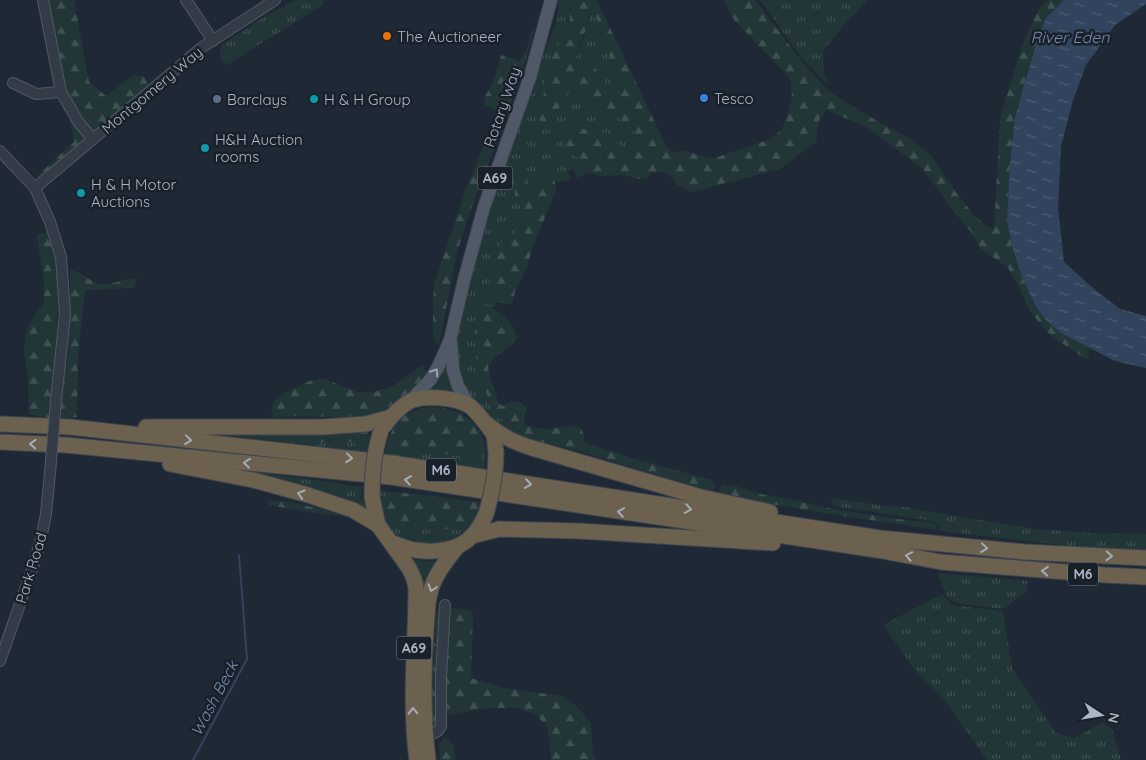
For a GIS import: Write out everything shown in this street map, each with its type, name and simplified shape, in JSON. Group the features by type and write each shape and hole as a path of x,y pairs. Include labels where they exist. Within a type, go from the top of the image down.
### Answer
{"highway":[{"name":"A69","path":"378,525 372,497 372,480 377,441 381,431 391,417 411,400 429,397 449,399 470,407 487,424 494,436 496,464 490,499 486,514 479,528 472,536"},
{"path":"70,427 323,426 366,424 391,417"},
{"name":"M6","path":"0,424 70,427 392,463 878,544 941,562 1105,576 1146,577"},
{"path":"487,424 500,435 516,443 587,465 878,544"},
{"name":"M6","path":"0,442 66,446 392,477 878,544 943,544 1026,552 1146,558"},
{"path":"66,446 253,480 353,510 378,525 392,543 421,551 437,552 457,547 472,536 499,529 878,544"},
{"name":"A69","path":"392,543 409,568 416,588 413,703 419,734 428,760"},
{"name":"A69","path":"417,760 428,602 431,588 440,569 457,547"}],"main road":[{"name":"Rotary Way","path":"411,400 430,380 450,340 484,207 530,77 551,0"},
{"name":"Rotary Way","path":"450,340 453,370 458,386 470,407"}],"street":[{"path":"42,0 61,92 79,123 93,139"},
{"path":"186,0 213,41"},
{"name":"Montgomery Way","path":"35,188 202,48 275,0"},
{"path":"13,84 36,94 61,92"},
{"name":"Park Road","path":"0,661 42,535 46,514 64,314 60,257 50,222 35,188 1,154"},
{"path":"419,734 437,733 441,726 441,677 445,605"}],"green space":[{"path":"48,0 74,0 89,82 106,96 132,76 143,76 148,84 51,171 36,177 74,142"},
{"path":"296,0 323,0 324,4 227,65 221,61 220,52 222,45 264,17"},
{"path":"559,0 568,0 570,18 566,35 553,51 545,78 539,123 571,86 591,103 613,114 633,130 637,144 626,152 606,133 567,150 580,159 589,172 577,178 574,169 568,171 571,180 555,182 549,178 532,186 516,187 514,195 525,208 513,239 501,243 494,301 497,302 493,308 480,305 476,317 475,332 478,372 493,410 505,423 511,436 505,436 467,395 454,356 482,232 555,26"},
{"path":"568,0 597,0 666,145 672,152 687,151 704,157 715,158 768,140 779,132 784,125 792,99 791,83 787,75 734,20 723,0 755,0 796,54 827,90 909,138 930,154 973,214 987,227 994,228 1000,119 1022,45 1039,9 1048,0 1064,0 1046,18 1024,85 1010,164 1007,220 1012,246 1021,274 1035,305 1082,344 1089,347 1089,355 1086,359 1045,330 1030,311 1008,268 980,248 971,232 922,168 867,127 826,110 819,120 816,142 780,169 691,192 678,186 673,178 663,172 651,173 645,180 622,175 599,176 589,172 580,159 567,150 560,136 563,129 573,127 606,133 626,151 637,144 633,131 621,120 591,103 571,87 559,108 542,125 539,123 545,78 553,50 566,35 570,18","holes":["592,6 594,7 599,29 619,83 619,94 609,91 600,74 591,64 575,58 588,24 589,11"]},
{"path":"760,0 868,0 848,20 823,51 824,74 828,83 801,57"},
{"path":"592,6 594,7 599,29 619,83 619,94 609,91 600,74 591,64 587,61 575,59 587,29"},
{"path":"538,14 524,65 501,132 476,194 457,252 439,345 433,339 434,284 466,189 498,111 485,105 485,96 492,85 501,55 520,61 526,50"},
{"path":"522,172 527,176 528,186 532,186 538,177 549,178 555,182 556,190 533,247 526,270 515,291 512,304 506,304 494,301 488,289 495,252 501,243 513,239 524,208 515,198 516,175"},
{"path":"47,232 51,236 58,276 57,362 49,418 29,414 28,378 24,352 26,331 44,302 44,284 37,235"},
{"path":"70,271 78,272 102,284 137,279 134,288 85,290 78,354 77,417 62,418 60,404 68,355"},
{"path":"480,305 493,308 503,315 512,325 517,337 510,346 493,360 488,368 498,402 502,406 512,402 522,403 526,408 524,423 532,427 547,429 577,427 584,434 584,442 588,444 712,480 715,483 715,488 712,492 580,451 540,442 530,443 511,436 505,423 493,410 478,372 475,332 477,308"},
{"path":"422,365 426,371 426,376 396,403 360,418 300,416 274,418 271,410 275,400 286,392 312,380 325,379 357,392 374,392 393,386"},
{"path":"447,369 460,398 424,394 438,379"},
{"path":"429,407 452,410 471,421 481,433 475,448 468,454 456,456 391,449 387,444 397,423 413,411"},
{"path":"333,429 324,435 319,444 324,441 342,440 365,448 367,447 367,454 224,435 228,433"},
{"path":"333,429 365,430 370,436 367,447 336,439 316,444 315,441"},
{"path":"481,433 486,450 484,469 384,456 387,444 391,449 397,451 456,456 468,454 475,448"},
{"path":"213,468 244,470 363,487 360,499 366,501 368,515"},
{"path":"723,484 838,510 929,522 936,524 937,527 936,530 843,516 719,494 720,487"},
{"path":"380,491 405,493 389,495 443,528 455,530 475,522 450,549 400,542 389,529 380,510"},
{"path":"405,493 480,502 475,522 466,528 455,530 416,527 391,522 383,515 383,500 389,495"},
{"path":"832,498 885,506 906,507 1036,529 1146,534 1146,551 1087,548 941,531 938,524 933,521 835,506 831,503"},
{"path":"268,500 306,505 342,516 268,505"},
{"path":"407,557 424,561 440,561 428,590 421,590"},
{"path":"938,573 1028,581 1026,592 1003,609 955,603 946,596"},
{"path":"942,594 952,605 1003,611 1012,668 1056,733 1074,738 1102,723 1112,729 1121,760 987,760 944,699 915,670 883,625"},
{"path":"439,607 469,610 473,614 471,678 503,688 563,696 577,707 591,723 593,756 596,760 551,760 548,728 536,715 518,708 488,708 446,715 437,729 430,729 436,614"},
{"path":"445,737 454,746 455,760 440,760 439,744"}],"water":[{"name":"River Eden","path":"1064,0 1146,0 1146,4 1115,25 1086,65 1073,100 1061,146 1058,208 1064,262 1120,309 1146,316 1146,368 1115,361 1061,333 1045,319 1035,305 1021,274 1012,246 1007,220 1015,118 1046,18"}],"waterway":[{"name":"Wash Beck","path":"193,760 247,659 239,555"}],"place":[{"name":"The Auctioneer","path":"387,36"},
{"name":"Tesco","path":"704,98"},
{"name":"Barclays","path":"217,99"},
{"name":"H & H Group","path":"314,99"},
{"name":"H&H Auction rooms","path":"205,148"},
{"name":"H & H Motor Auctions","path":"81,193"}]}
